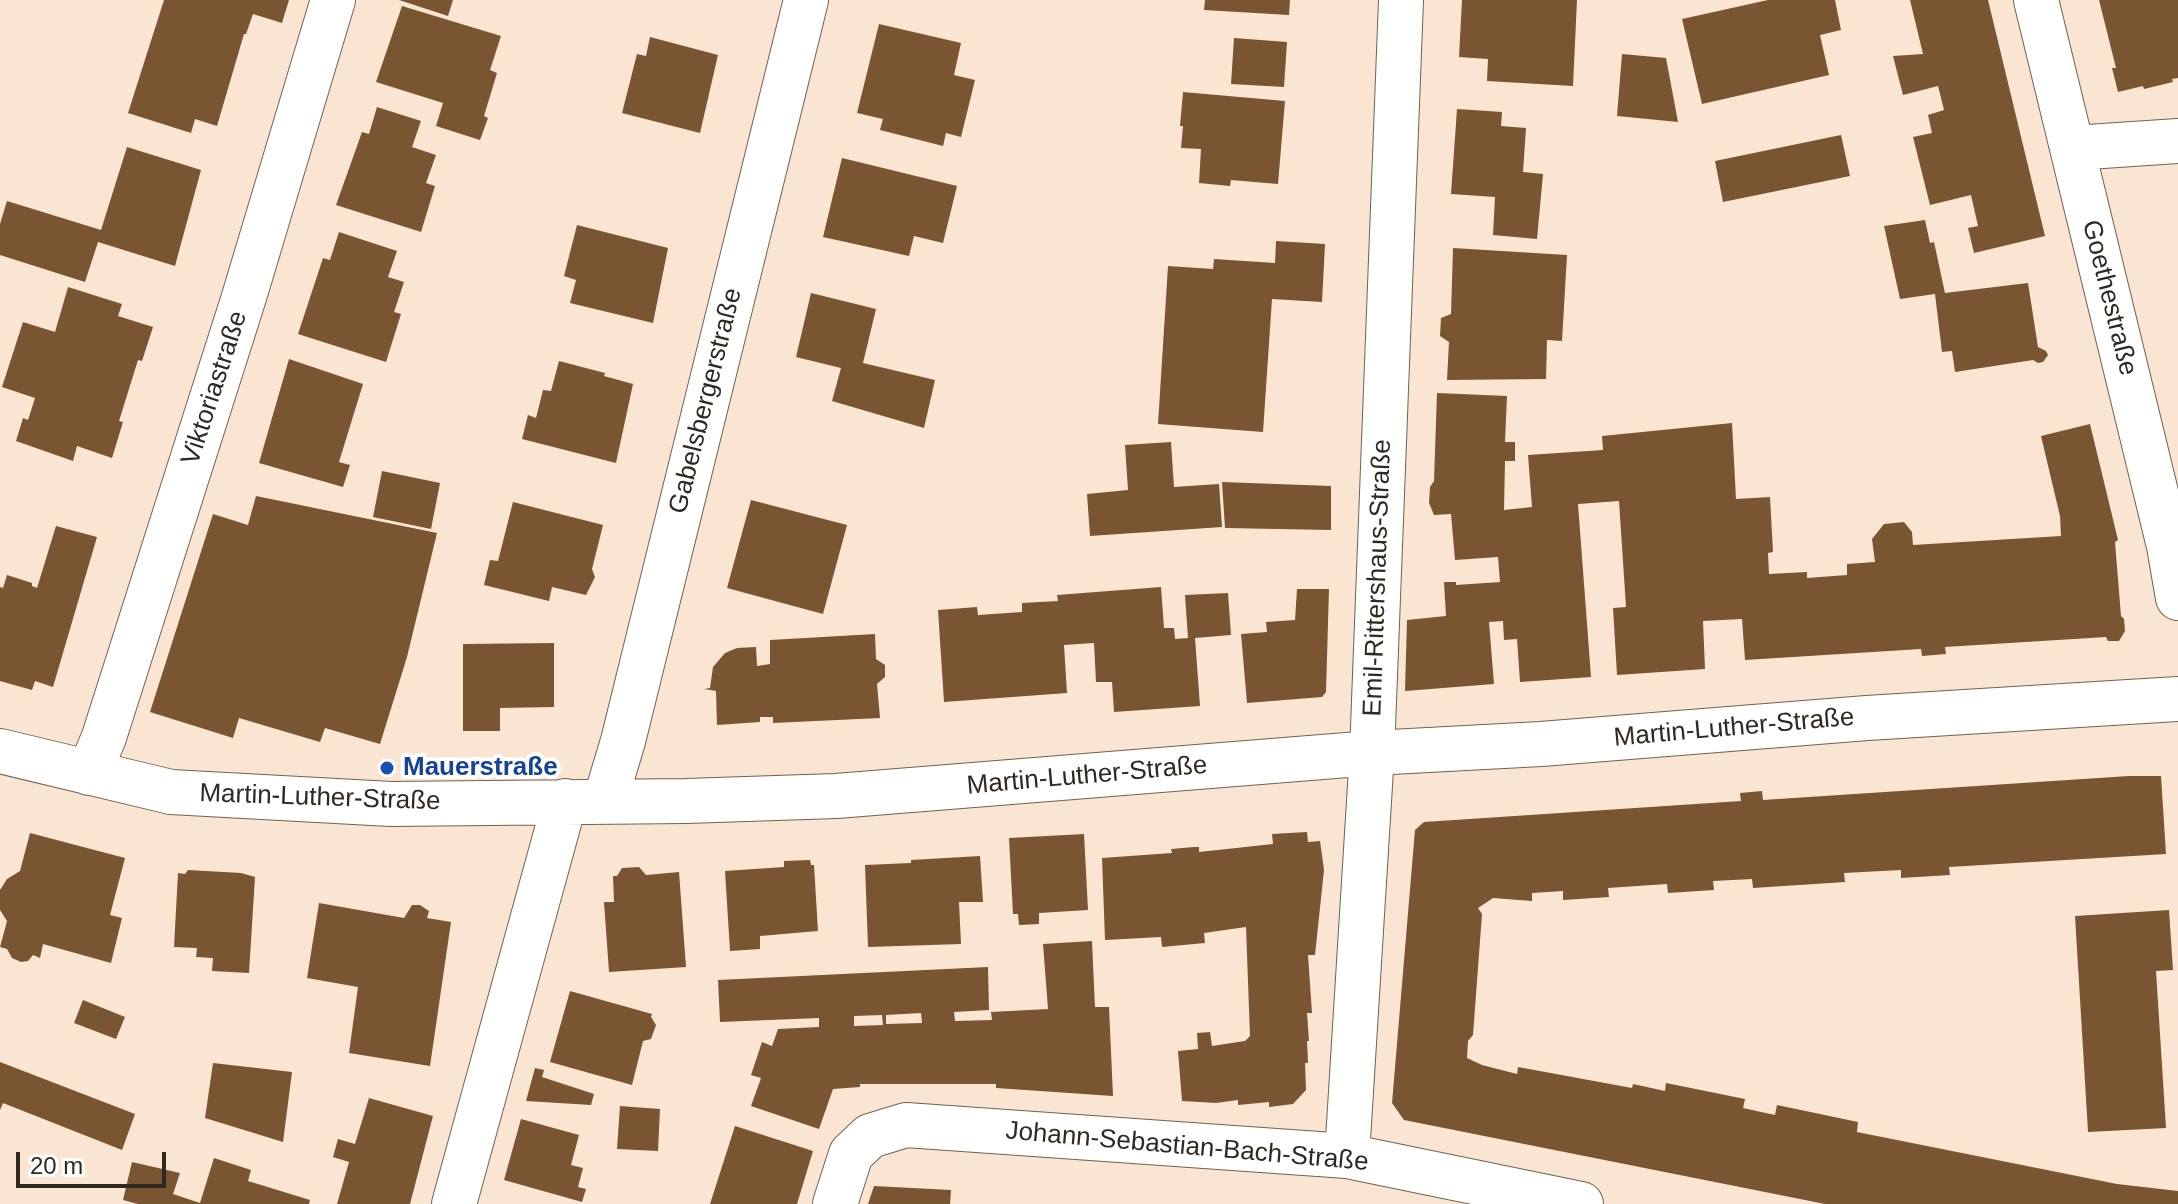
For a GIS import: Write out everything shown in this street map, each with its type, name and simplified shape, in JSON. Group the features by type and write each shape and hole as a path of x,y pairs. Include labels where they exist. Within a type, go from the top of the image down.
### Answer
{"street":[{"name":"Viktoriastraße","path":"89,773 104,737 230,343 333,0"},
{"name":"Gabelsbergerstraße","path":"585,801 623,741 806,0"},
{"name":"Emil-Rittershaus-Straße","path":"1347,1156 1372,753 1401,0"},
{"name":"Goethestraße","path":"2036,0 2165,530 2178,598"},
{"path":"2073,148 2178,141"},
{"name":"Martin-Luther-Straße","path":"0,751 186,793 391,804 836,796 1372,753 2178,699"},
{"path":"454,1204 585,801"},
{"name":"Johann-Sebastian-Bach-Straße","path":"835,1204 851,1154 870,1136 906,1125 1347,1156 1581,1204"}],"building":[{"path":"164,0 289,0 282,23 253,14 244,34 217,126 195,119 191,133 128,113"},
{"path":"399,0 453,0 448,16"},
{"path":"1205,0 1290,0 1289,15 1204,10"},
{"path":"1462,0 1577,0 1573,86 1487,81 1488,59 1459,57"},
{"path":"1768,0 1835,0 1841,30 1820,35 1829,75 1702,104 1682,19"},
{"path":"1910,0 1988,0 2045,236 1974,253 1968,228 1978,226 1971,195 1930,205 1913,137 1932,133 1928,115 1944,110 1938,86 1903,95 1893,56 1923,54"},
{"path":"2099,0 2178,0 2178,78 2144,89 2143,86 2118,92 2112,68 2116,68"},
{"path":"402,6 501,36 490,70 497,73 480,140 436,126 443,103 376,82"},
{"path":"879,24 961,43 954,75 975,80 961,137 946,133 943,146 880,130 883,119 857,113"},
{"path":"650,37 718,55 700,133 622,113 637,54 646,56"},
{"path":"1234,38 1287,42 1284,87 1231,84"},
{"path":"1622,54 1666,58 1678,122 1617,116"},
{"path":"1183,92 1285,101 1278,184 1231,180 1230,186 1199,183 1201,149 1181,148"},
{"path":"377,107 421,121 412,147 436,155 426,183 435,186 421,232 336,205 362,132 369,134"},
{"path":"1457,109 1502,112 1501,126 1526,128 1523,172 1543,174 1537,239 1493,235 1495,197 1451,194"},
{"path":"1841,135 1850,176 1723,202 1715,161"},
{"path":"127,147 201,170 175,266 98,242 85,282 0,255 0,224 7,201 101,230"},
{"path":"842,158 957,186 943,243 914,236 909,256 823,237"},
{"path":"1925,220 1930,243 1934,242 1945,293 2028,283 2038,347 2048,355 2043,362 2033,360 1955,372 1952,351 1942,352 1935,294 1900,299 1884,226"},
{"path":"577,225 668,248 653,323 570,303 576,280 564,276"},
{"path":"339,232 397,251 388,277 404,282 394,312 401,314 386,362 298,334 323,258 330,260"},
{"path":"1276,241 1325,244 1322,302 1272,299 1263,432 1158,424 1168,266 1213,269 1214,259 1275,263"},
{"path":"1453,248 1567,255 1562,341 1547,340 1546,379 1447,380 1449,342 1440,336 1441,318 1451,314"},
{"path":"68,287 122,304 118,316 153,327 142,361 138,360 119,421 123,422 112,458 77,446 73,461 16,441 23,418 28,420 35,398 2,387 23,322 55,332"},
{"path":"811,293 876,309 863,363 935,380 924,428 832,401 841,368 796,357"},
{"path":"289,359 363,384 339,462 350,465 343,487 259,463"},
{"path":"559,361 633,384 616,463 522,439 528,415 536,418 543,390 551,391"},
{"path":"1437,393 1507,396 1505,442 1515,442 1515,461 1505,461 1504,510 1532,507 1528,455 1603,450 1602,436 1732,423 1736,499 1770,497 1773,552 1768,553 1769,574 1807,572 1807,578 1847,575 1847,564 1875,562 1872,539 1884,524 1904,522 1912,532 1913,545 2061,536 2060,516 2041,436 2090,424 2118,540 2115,542 2125,631 2119,641 2108,641 2106,637 1945,647 1946,654 1922,656 1921,649 1745,660 1742,619 1703,621 1705,669 1617,675 1613,608 1626,607 1619,501 1578,504 1591,677 1520,682 1517,639 1504,640 1503,621 1489,622 1494,684 1405,691 1407,620 1446,616 1444,582 1456,582 1456,585 1500,582 1498,557 1455,560 1451,514 1434,515 1429,503 1430,487 1434,481"},
{"path":"1171,442 1174,487 1219,484 1222,527 1090,536 1087,494 1128,490 1125,445"},
{"path":"382,471 440,483 431,529 373,517"},
{"path":"1222,482 1331,486 1331,530 1225,528"},
{"path":"256,496 437,533 407,657 380,744 325,728 320,742 239,718 233,738 150,712 213,514 248,525"},
{"path":"751,500 847,525 823,614 727,588"},
{"path":"513,502 603,525 592,569 595,577 586,595 552,587 549,601 484,585 490,560 498,561"},
{"path":"56,526 97,537 53,687 35,681 32,690 0,681 0,587 3,588 7,575 32,583 37,588"},
{"path":"1161,587 1164,628 1174,628 1175,639 1188,638 1185,595 1228,593 1231,635 1195,638 1200,706 1114,712 1112,682 1096,682 1094,643 1064,645 1067,693 944,702 938,610 977,607 978,615 1022,612 1022,603 1058,601 1057,595"},
{"path":"1297,589 1329,589 1326,692 1322,697 1247,703 1241,634 1267,632 1266,622 1295,620"},
{"path":"875,634 876,659 885,665 885,677 877,684 880,718 773,723 773,717 760,717 760,722 717,725 716,691 704,689 710,688 713,667 725,653 737,648 756,647 757,666 770,664 770,640"},
{"path":"554,643 554,707 500,708 500,731 463,731 463,644"},
{"path":"2161,776 2166,854 1949,867 1950,875 1901,878 1901,870 1844,873 1845,882 1753,888 1752,879 1713,881 1714,890 1668,893 1667,884 1608,888 1609,897 1563,900 1563,891 1532,893 1532,901 1493,898 1478,908 1482,914 1473,1035 1468,1041 1467,1058 1517,1074 1518,1067 1665,1091 1666,1083 1745,1099 1743,1108 1775,1115 1777,1105 1858,1122 1857,1132 2117,1184 2178,1191 2178,1204 1825,1204 1404,1120 1392,1103 1415,830 1424,822 1741,801 1740,793 1762,791 1763,800"},
{"path":"1307,832 1308,842 1320,841 1324,870 1315,955 1308,955 1312,1013 1307,1013 1306,1090 1293,1104 1269,1107 1269,1102 1238,1105 1238,1100 1216,1103 1182,1101 1178,1051 1198,1049 1197,1033 1210,1032 1212,1046 1245,1041 1250,1036 1246,927 1204,933 1205,943 1162,947 1161,937 1105,940 1102,858 1172,853 1171,849 1194,847 1199,847 1199,852 1273,844 1272,834"},
{"path":"30,833 125,858 110,915 122,918 111,963 43,944 40,958 33,955 28,961 21,962 12,958 7,949 0,947 7,921 0,910 0,890 7,879 20,871"},
{"path":"1084,834 1088,910 1039,913 1039,924 1019,925 1018,914 1013,914 1009,838"},
{"path":"980,856 983,902 959,902 961,944 868,947 865,865"},
{"path":"810,860 814,865 818,931 760,936 760,949 730,951 725,871 784,867 784,861"},
{"path":"639,867 646,875 679,872 686,967 609,972 604,902 614,902 613,876 617,876 622,868"},
{"path":"188,870 241,873 255,877 249,973 212,971 213,958 196,957 197,948 174,947 178,873 185,874"},
{"path":"319,903 404,918 412,905 420,905 429,911 427,918 451,922 430,1066 349,1053 358,987 307,978"},
{"path":"2169,910 2173,970 2156,971 2166,1128 2088,1132 2075,916"},
{"path":"1092,941 1095,1007 1109,1007 1113,1096 996,1088 996,1084 860,1084 860,1087 833,1089 819,1129 751,1106 761,1078 751,1075 762,1042 772,1046 778,1029 819,1027 819,1018 720,1022 718,980 988,967 989,1010 954,1012 955,1021 992,1020 991,1012 1048,1009 1043,944","holes":["921,1013 922,1023 886,1024 886,1015","882,1015 883,1025 854,1026 854,1016"]},
{"path":"570,991 652,1014 656,1025 651,1039 643,1041 632,1085 550,1062"},
{"path":"83,1000 125,1017 116,1039 74,1023"},
{"path":"0,1062 135,1114 122,1150 3,1103 0,1110"},
{"path":"213,1063 292,1072 283,1142 205,1118"},
{"path":"535,1068 544,1070 542,1077 594,1094 591,1105 526,1101"},
{"path":"369,1098 433,1116 410,1204 337,1204 349,1162 333,1157 338,1139 355,1144"},
{"path":"620,1106 660,1109 658,1151 617,1149"},
{"path":"521,1119 579,1135 571,1165 583,1168 578,1187 586,1189 582,1202 504,1180"},
{"path":"735,1126 813,1151 797,1204 710,1204"},
{"path":"214,1158 251,1170 248,1181 310,1200 309,1204 138,1204 123,1200 132,1162 180,1173 173,1194 200,1203"},
{"path":"874,1186 951,1190 950,1204 868,1204"}],"place":[{"name":"Mauerstraße","path":"387,768"}]}
